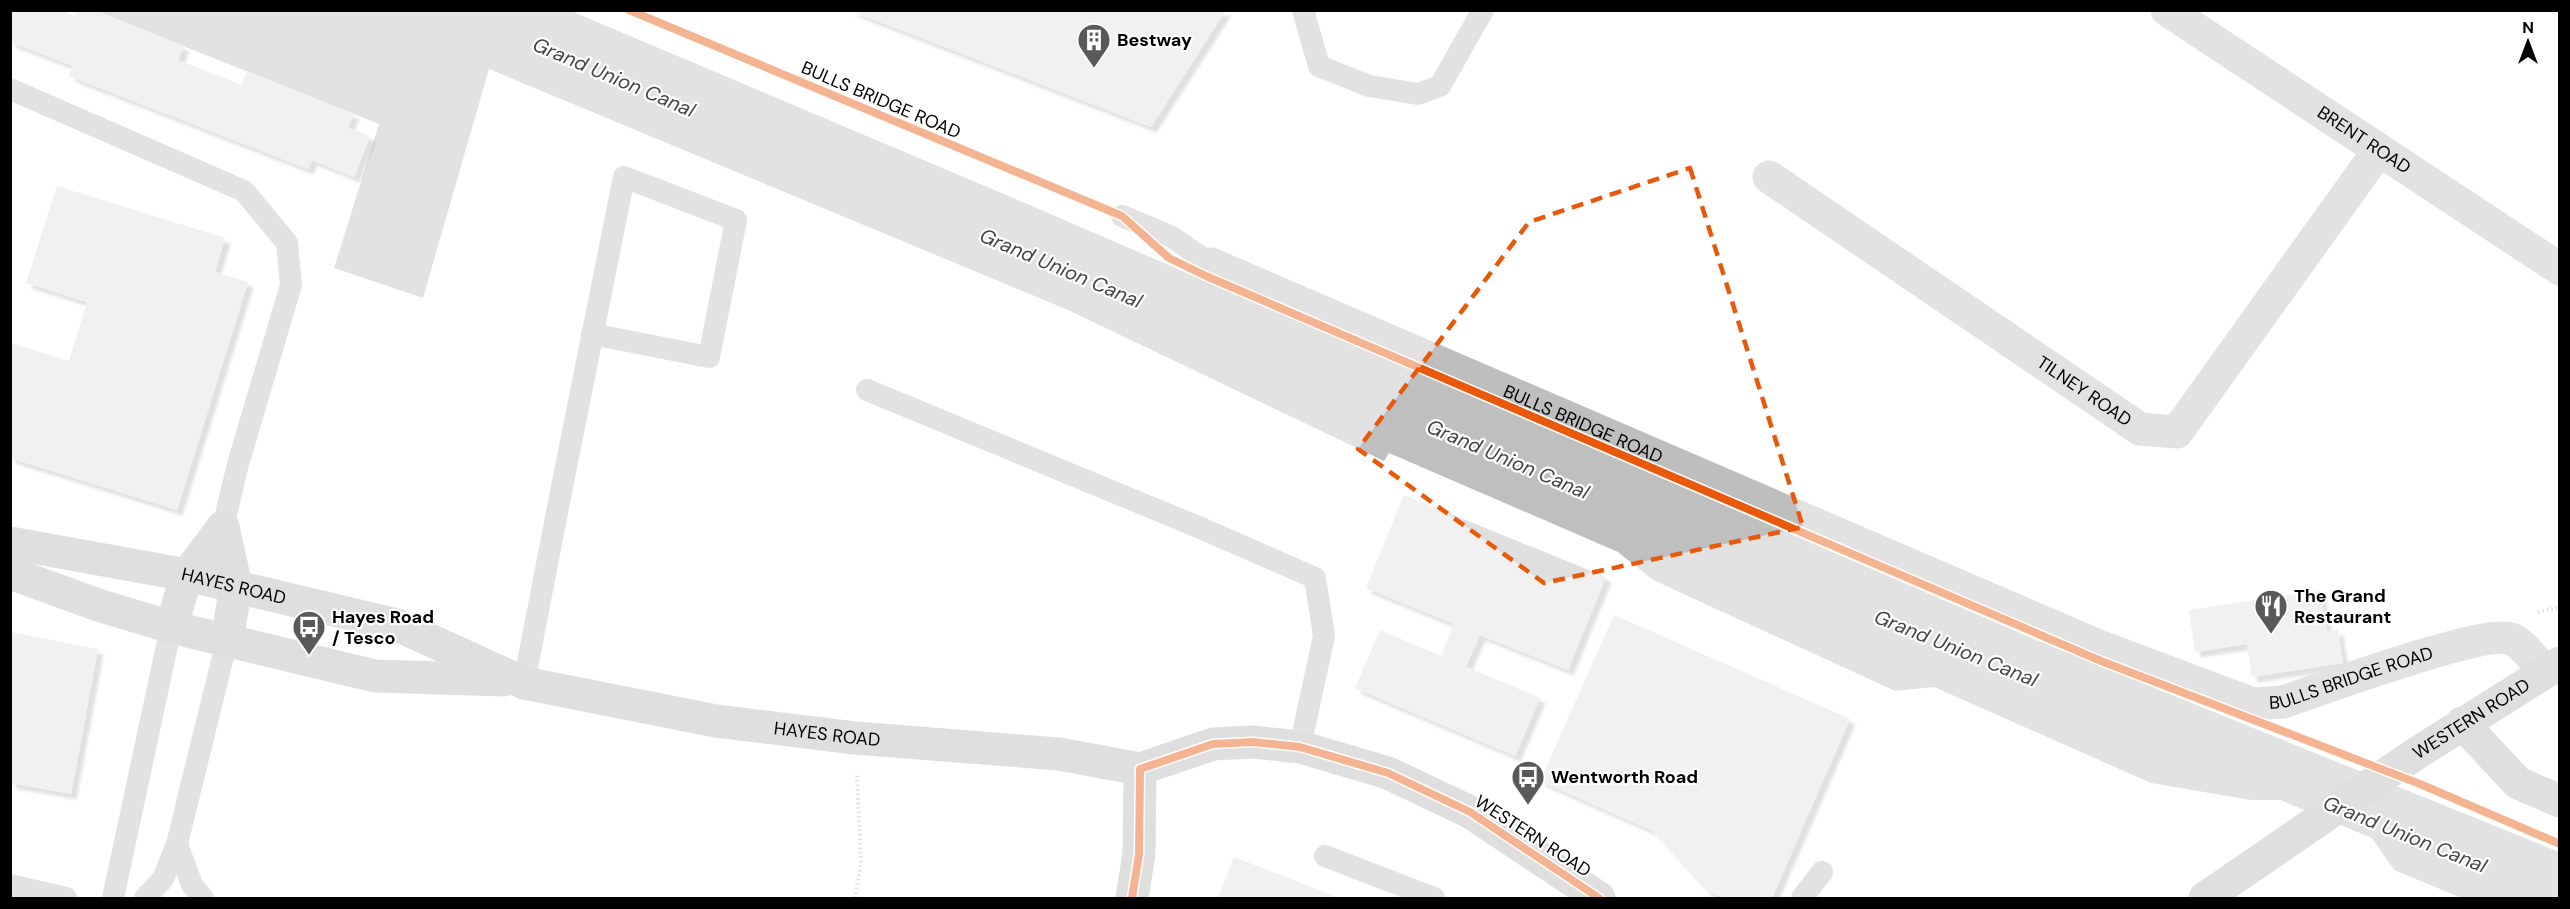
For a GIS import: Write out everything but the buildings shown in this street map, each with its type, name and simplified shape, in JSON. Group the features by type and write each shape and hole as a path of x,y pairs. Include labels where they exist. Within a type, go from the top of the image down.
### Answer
{"street":[{"name":"BRENT ROAD","path":"2167,10 2559,269"},
{"name":"TILNEY ROAD","path":"1769,177 2140,429 2177,432 2379,150"},
{"name":"BULLS BRIDGE ROAD","path":"1210,264 2096,645 2253,704 2283,702 2474,640 2511,639 2552,667"},
{"path":"171,627 187,574 224,527"},
{"path":"224,527 236,586 227,640"},
{"name":"HAYES ROAD","path":"10,543 187,574 397,625 521,682"},
{"name":"HAYES ROAD","path":"10,573 98,605 171,627 375,676 521,682 716,721 855,738 1059,754 1140,770"},
{"name":"WESTERN ROAD","path":"2205,898 2284,846 2417,770 2462,723 2552,667"},
{"path":"2462,723 2518,783 2559,801"},
{"name":"WESTERN ROAD","path":"1140,770 1213,744 1253,742 1300,747 1388,772 1470,812 1599,898"},
{"path":"1132,898 1139,854 1140,770"}],"lane":[{"path":"1304,10 1319,66 1369,86 1418,94 1440,86 1483,10"},
{"path":"10,89 244,191 287,243 291,285 238,464 224,527"},
{"path":"521,682 624,177 736,220 709,357 592,334"},
{"name":"BULLS BRIDGE ROAD","path":"1122,216 1172,237 1210,264"},
{"path":"867,390 1203,529 1315,578 1324,636 1300,747"},
{"path":"113,898 171,627"},
{"path":"146,898 163,879 177,844 227,640"},
{"path":"177,844 192,885 203,898"},
{"path":"1325,856 1434,898"},
{"path":"1802,898 1822,872"},
{"path":"10,885 66,898"}],"path":[{"path":"855,738 861,863 855,898"},
{"path":"2417,770 2559,844"}],"highlighted area":[{"path":"1690,168 1803,527 1544,583 1358,449 1529,222"}],"water":[{"name":"Grand Union Canal","path":"95,11 571,11 1018,200 2034,639 2559,852 2559,898 2462,898 2394,870 2372,838 2280,800 2251,800 2151,783 1934,687 1895,691 1653,580 1618,552 1389,453 1384,461 1068,310 489,69 423,298 334,268 379,124"}],"cycle path":[{"path":"629,10 1122,216 1169,258 1206,276 2101,661 2420,784 2560,844"},
{"path":"1132,898 1139,854 1140,769 1213,744 1253,742 1300,747 1388,773 1470,812 1599,898"}],"place":[{"name":"Bestway","path":"1094,69"},
{"name":"The Grand Restaurant","path":"2271,635"},
{"name":"Hayes Road / Tesco","path":"309,656"},
{"name":"Wentworth Road","path":"1528,806"}]}
